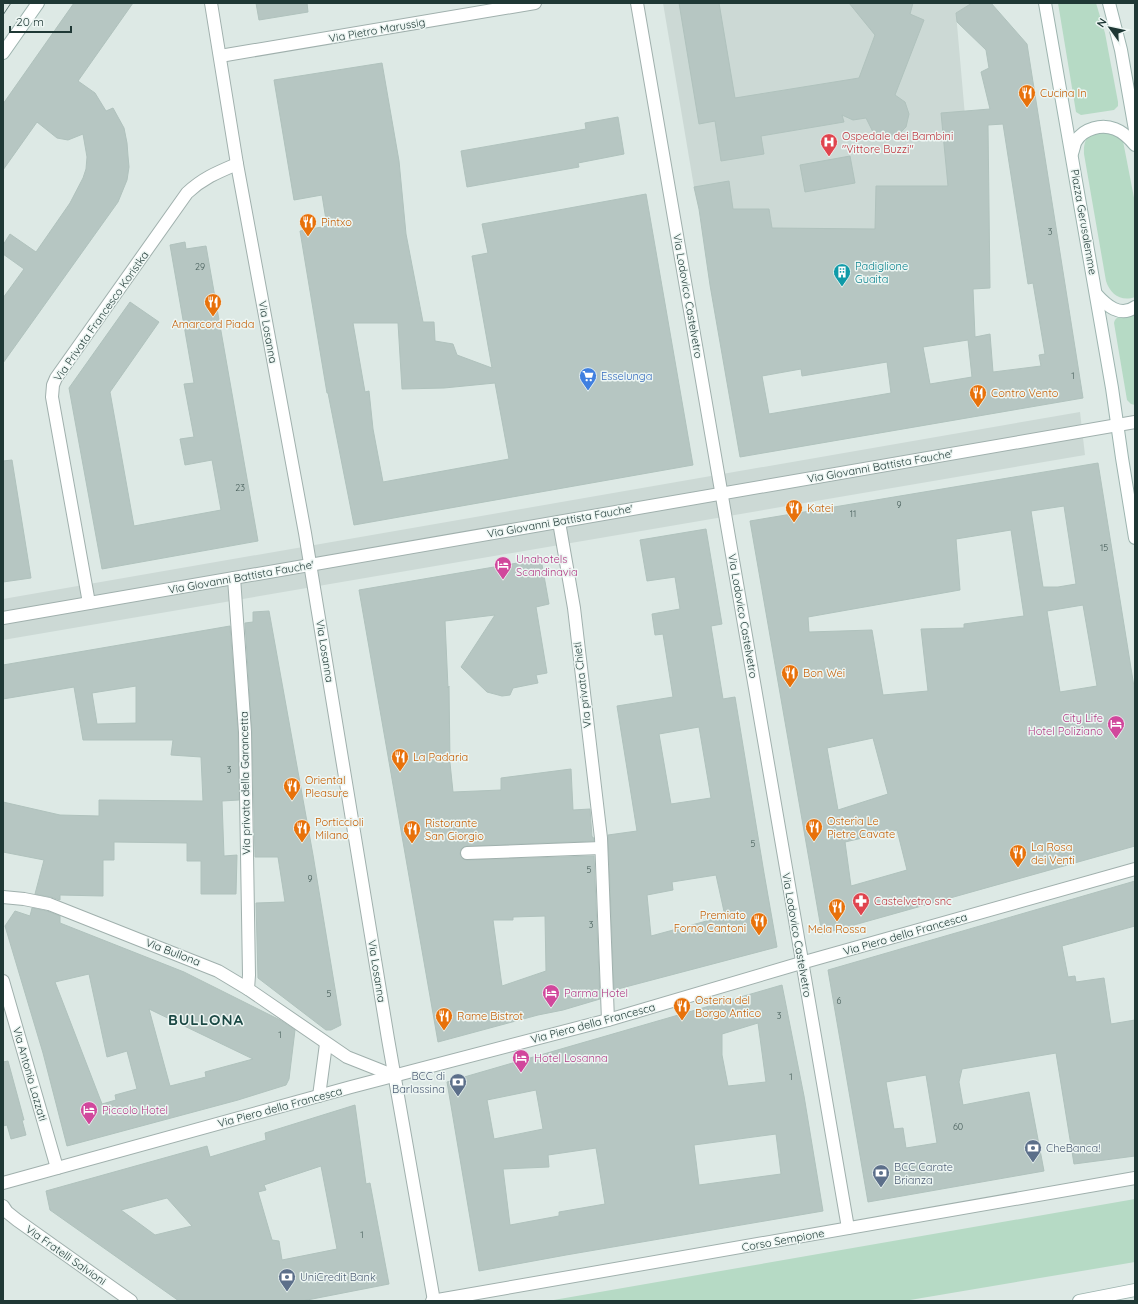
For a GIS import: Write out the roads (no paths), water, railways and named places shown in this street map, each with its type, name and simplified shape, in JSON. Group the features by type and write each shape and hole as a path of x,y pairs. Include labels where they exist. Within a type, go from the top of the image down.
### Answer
{"street":[{"path":"3,53 38,3"},
{"name":"Via Losanna","path":"212,3 237,164 310,565 434,1301"},
{"name":"Via Pietro Marussig","path":"220,56 535,3"},
{"name":"Via Lodovico Castelvetro","path":"637,3 722,493 801,963 848,1228"},
{"name":"Piazza Gerusalemme","path":"1045,3 1096,294 1134,527"},
{"path":"1109,3 1124,70 1135,130"},
{"path":"1072,154 1077,140 1088,130 1102,127 1116,129 1135,144"},
{"name":"Via Privata Francesco Koristka","path":"89,603 52,397 53,385 56,378 187,193 195,185 210,175 237,164"},
{"path":"1096,294 1106,305 1117,310 1124,312 1135,307"},
{"path":"1118,424 1135,422"},
{"name":"Via Giovanni Battista Fauche'","path":"3,618 1118,424"},
{"name":"Via privata Chieti","path":"558,522 574,608 601,838 608,1020"},
{"name":"Via privata della Garancetta","path":"234,578 245,732 248,989"},
{"path":"467,853 601,848"},
{"name":"Via Piero della Francesca","path":"3,1183 319,1096 608,1020 801,963 1135,869"},
{"name":"Via Bullona","path":"3,897 49,904 218,971 248,989 347,1057 395,1076"},
{"name":"Via Antonio Lazzati","path":"3,981 57,1168"},
{"path":"319,1096 326,1044"},
{"name":"Corso Sempione","path":"434,1301 1135,1178"},
{"name":"Via Fratelli Salvioni","path":"3,1206 7,1212 17,1220 131,1301"},
{"path":"1079,1301 1135,1290"}],"tram line":[{"path":"3,15 11,3"}],"place":[{"name":"Cucina In","path":"1027,108"},
{"name":"Ospedale dei Bambini \"Vittore Buzzi\"","path":"829,157"},
{"name":"Pintxo","path":"308,237"},
{"name":"Padiglione Guaita","path":"842,287"},
{"name":"Amarcord Piada","path":"213,317"},
{"name":"Esselunga","path":"588,391"},
{"name":"Contro Vento","path":"978,408"},
{"name":"Katei","path":"794,523"},
{"name":"Unahotels Scandinavia","path":"503,580"},
{"name":"Bon Wei","path":"790,688"},
{"name":"City Life Hotel Poliziano","path":"1116,739"},
{"name":"La Padaria","path":"400,772"},
{"name":"Oriental Pleasure","path":"292,801"},
{"name":"Osteria Le Pietre Cavate","path":"814,842"},
{"name":"Porticcioli Milano","path":"302,843"},
{"name":"Ristorante San Giorgio","path":"412,844"},
{"name":"La Rosa dei Venti","path":"1018,868"},
{"name":"Castelvetro snc","path":"861,916"},
{"name":"Mela Rossa","path":"837,922"},
{"name":"Premiato Forno Cantoni","path":"759,936"},
{"name":"Parma Hotel","path":"551,1008"},
{"name":"Osteria del Borgo Antico","path":"682,1021"},
{"name":"Rame Bistrot","path":"444,1031"},
{"name":"Hotel Losanna","path":"521,1073"},
{"name":"BCC di Barlassina","path":"458,1097"},
{"name":"Piccolo Hotel","path":"89,1125"},
{"name":"CheBanca!","path":"1033,1163"},
{"name":"BCC Carate Brianza","path":"881,1188"},
{"name":"UniCredit Bank","path":"287,1292"}],"district":[{"name":"BULLONA","path":"206,1019"}]}
